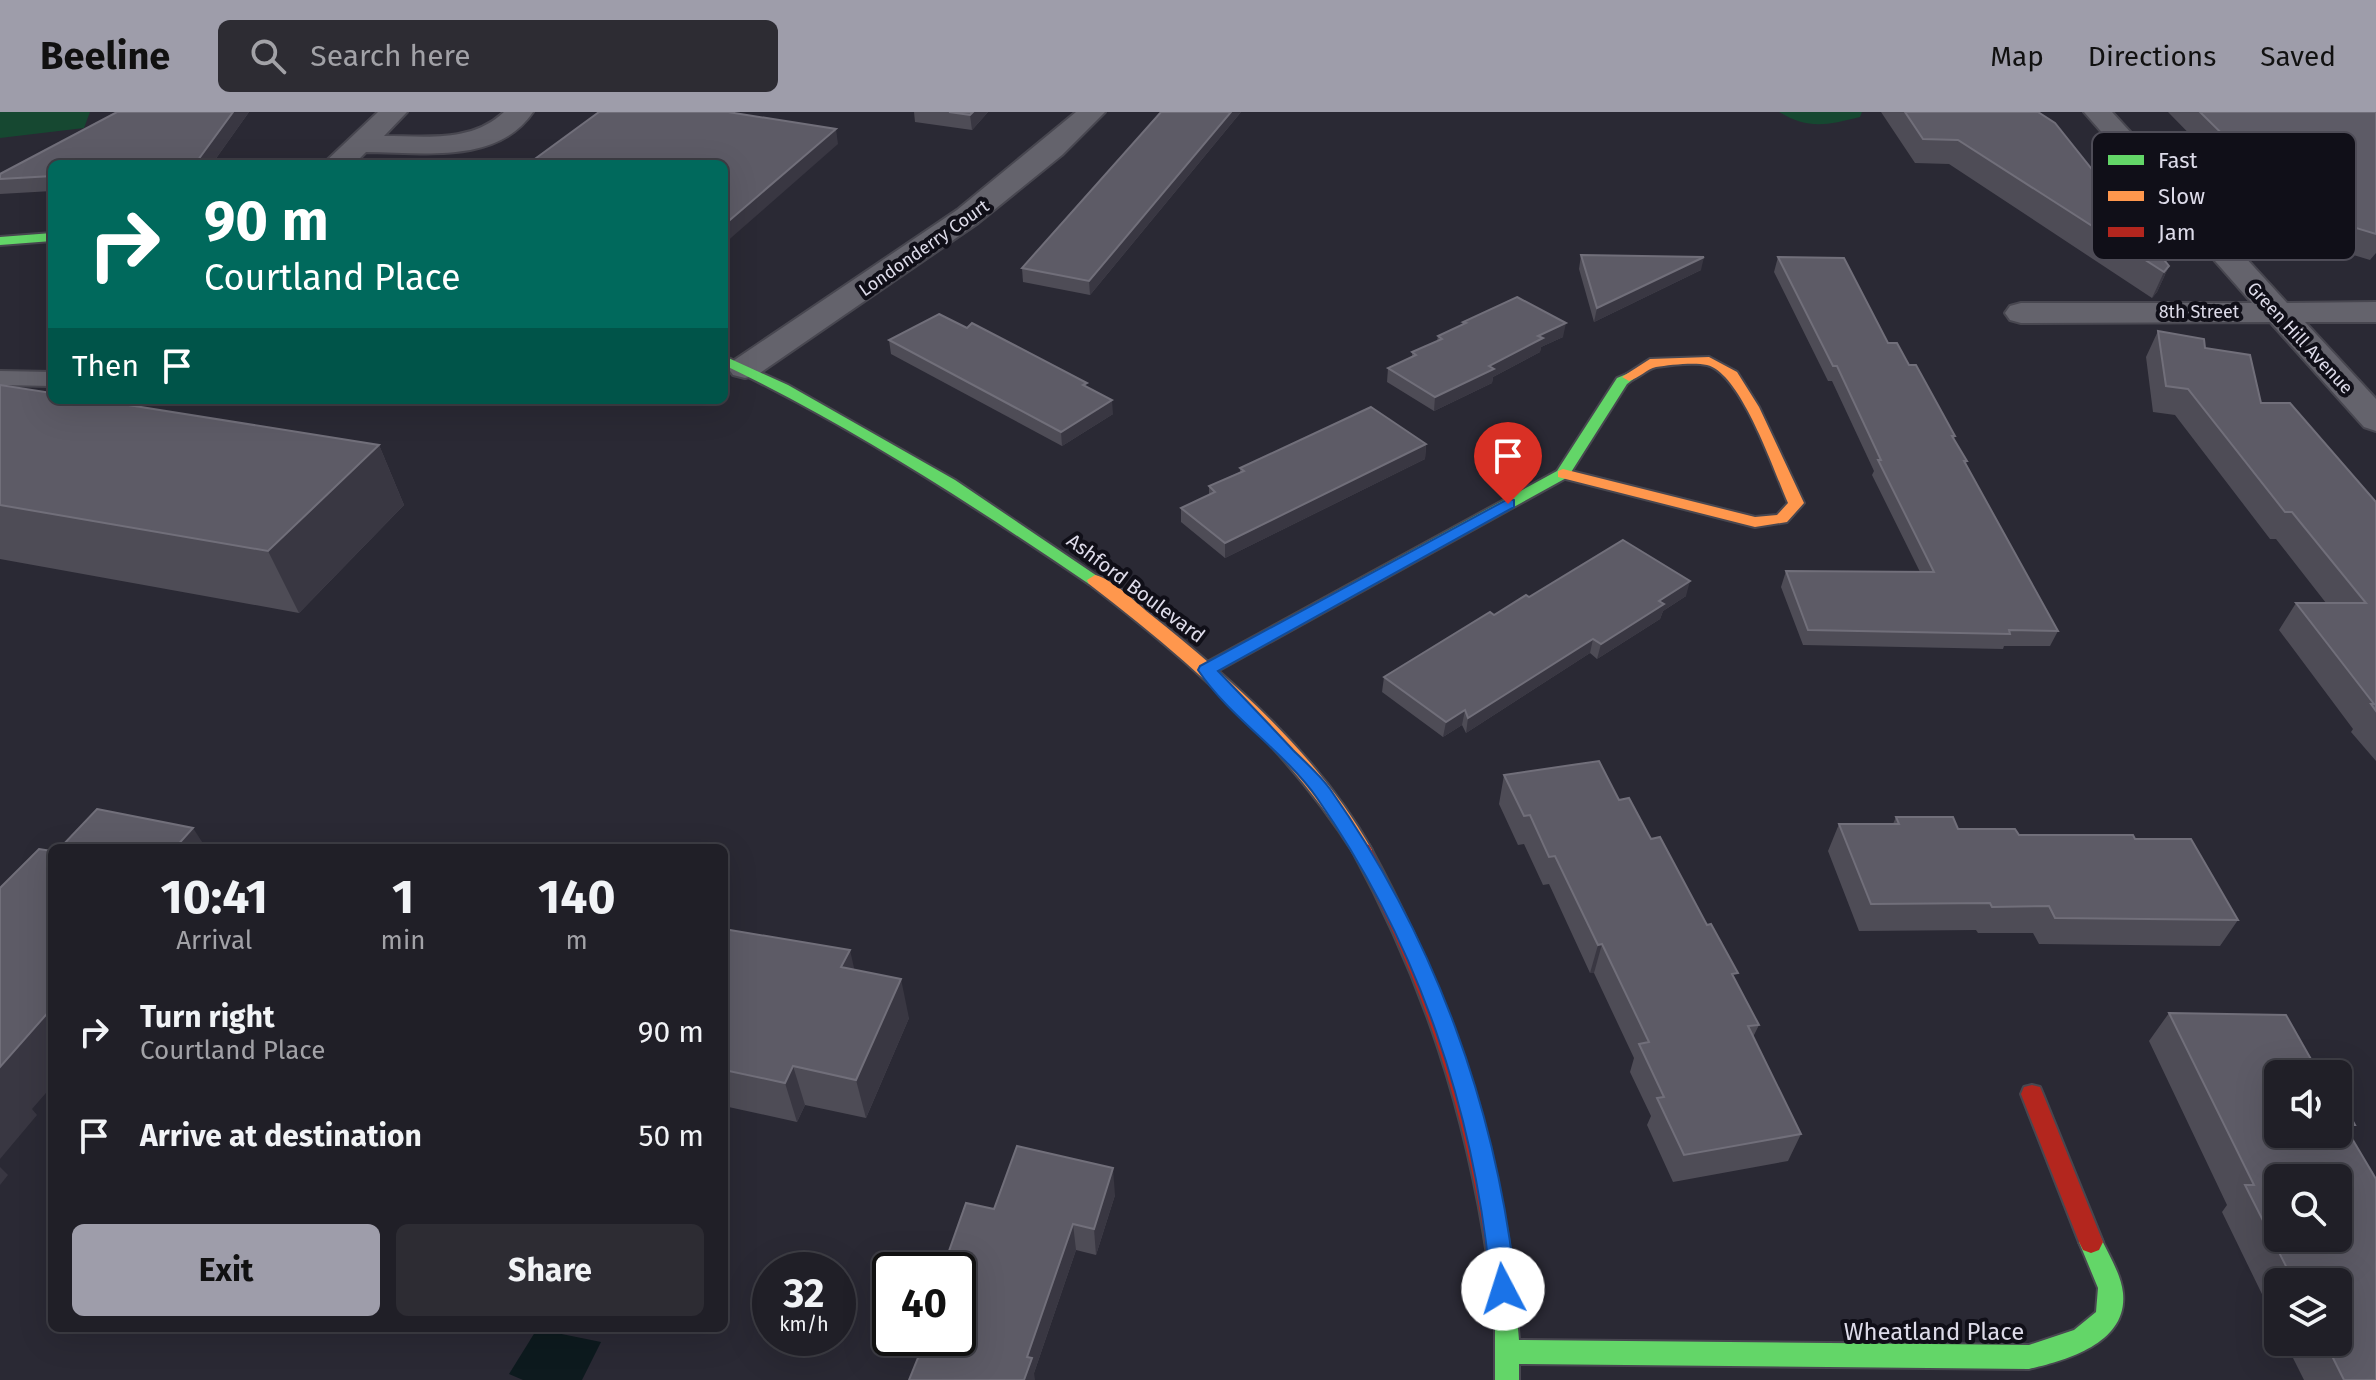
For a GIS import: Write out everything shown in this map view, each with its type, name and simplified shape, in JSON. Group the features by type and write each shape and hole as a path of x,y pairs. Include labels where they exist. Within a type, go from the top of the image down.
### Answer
{"street":[{"path":"342,160 394,112"},
{"path":"362,144 466,144 500,131 520,112"},
{"name":"Londonderry Court","path":"735,364 979,211 1025,174 1092,112"},
{"name":"Green Hill Avenue","path":"2097,112 2115,132"},
{"path":"0,241 48,237"},
{"name":"Green Hill Avenue","path":"2229,260 2376,420"},
{"name":"8th Street","path":"2021,313 2376,312"},
{"path":"1206,670 1563,474 1622,381 1650,363 1709,361 1730,372 1752,407 1796,503 1782,519 1755,522 1563,474"},
{"name":"Ashford Boulevard","path":"735,364 881,441 961,489 1087,576 1206,670 1322,792 1395,909 1429,982 1472,1107 1497,1226 1509,1352 1507,1380"},
{"name":"Wheatland Place","path":"1509,1352 2029,1357 2080,1341 2105,1319 2111,1306 2111,1293 2032,1094"}],"lane":[{"path":"0,378 48,379"}],"green space":[{"path":"0,112 90,112 84,128 0,138"},
{"path":"1779,112 1862,112 1860,117 1838,122 1809,124"}],"shaded area":[{"path":"535,1332 552,1332 601,1342 582,1380 523,1380 509,1374"}],"building":[{"path":"117,112 233,112 198,160 48,160 48,176 0,179 0,174"},
{"path":"599,112 728,112 836,129 728,222 728,160 533,160"},
{"path":"1161,112 1231,112 1089,281 1022,268"},
{"path":"1905,112 2038,112 2055,123 2092,169 2092,226 1958,140 1923,139"},
{"path":"2200,112 2376,112 2376,234 2356,228 2356,132 2220,132"},
{"path":"1581,255 1704,257 1597,308"},
{"path":"1778,257 1844,258 1888,343 1897,343 1909,365 1916,365 1955,436 1952,436 1967,461 1964,461 2058,631 2009,630 2010,634 1808,630 1786,571 1934,572 1878,460 1881,460 1837,366 1833,366"},
{"path":"2145,260 2164,260 2169,266 2164,272"},
{"path":"1517,297 1566,323 1489,366 1494,369 1435,397 1388,368 1416,355 1412,352 1442,339 1438,336 1466,323 1463,322"},
{"path":"939,314 967,328 972,323 1087,383 1083,385 1112,400 1061,432 889,340"},
{"path":"2158,331 2204,339 2205,348 2250,355 2261,403 2290,403 2376,502 2376,711 2371,704 2374,704 2296,603 2366,603 2292,512 2285,512 2188,389 2166,386"},
{"path":"0,385 48,392 48,404 122,404 379,445 268,551 0,505"},
{"path":"1371,407 1426,444 1225,543 1181,508 1215,492 1209,486 1244,471 1240,468"},
{"path":"1623,540 1690,581 1659,601 1664,604 1601,644 1593,639 1468,718 1465,710 1446,722 1384,677 1490,612 1494,615 1526,595 1529,597"},
{"path":"1599,761 1619,800 1629,798 1651,839 1660,837 1707,925 1711,924 1738,973 1732,974 1759,1025 1748,1026 1801,1134 1684,1155 1657,1098 1664,1097 1639,1044 1649,1042 1555,856 1549,857 1530,815 1524,816 1504,775"},
{"path":"97,809 193,828 179,844 64,844"},
{"path":"1896,817 1953,817 1958,829 2015,829 2019,835 2133,835 2135,839 2191,839 2238,920 2055,918 2049,906 1992,907 1990,903 1871,904 1839,824 1899,824"},
{"path":"39,849 48,850 48,1013 0,1067 0,888"},
{"path":"728,930 850,950 841,967 901,979 856,1080 793,1066 785,1083 728,1071"},
{"path":"2169,1013 2286,1015 2311,1060 2264,1060 2264,1148 2352,1148 2352,1138 2376,1179 2376,1380 2344,1380 2332,1356 2352,1356 2352,1268 2287,1268 2279,1252 2352,1252 2352,1164 2264,1164 2264,1223 2245,1185 2254,1185"},
{"path":"1017,1146 1113,1168 1094,1229 1073,1224 1027,1357 1032,1358 1024,1380 909,1380 919,1356 976,1356 976,1252 949,1252 966,1203 994,1209"}],"traffic: fast":[{"path":"0,241 48,237"},
{"path":"728,362 783,388 950,483 1095,580"},
{"path":"1206,670 1563,474 1622,381 1629,377"},
{"path":"1509,1352 2029,1357 2083,1339 2104,1321 2110,1308 2111,1294 2091,1242"},
{"path":"1500,1261 1507,1328 1507,1380"}],"traffic: slow":[{"path":"1563,474 1755,522 1782,519 1796,503 1752,407 1730,372 1709,361 1650,363 1629,377"},
{"path":"1095,580 1205,669 1277,738 1338,812 1362,850"}],"traffic: jam":[{"path":"1362,850 1412,948 1452,1048 1481,1153 1500,1261"},
{"path":"2032,1094 2091,1242"}],"route":[{"path":"1503,1289 1497,1226 1472,1107 1429,982 1395,909 1322,792 1206,670 1508,504"}]}
